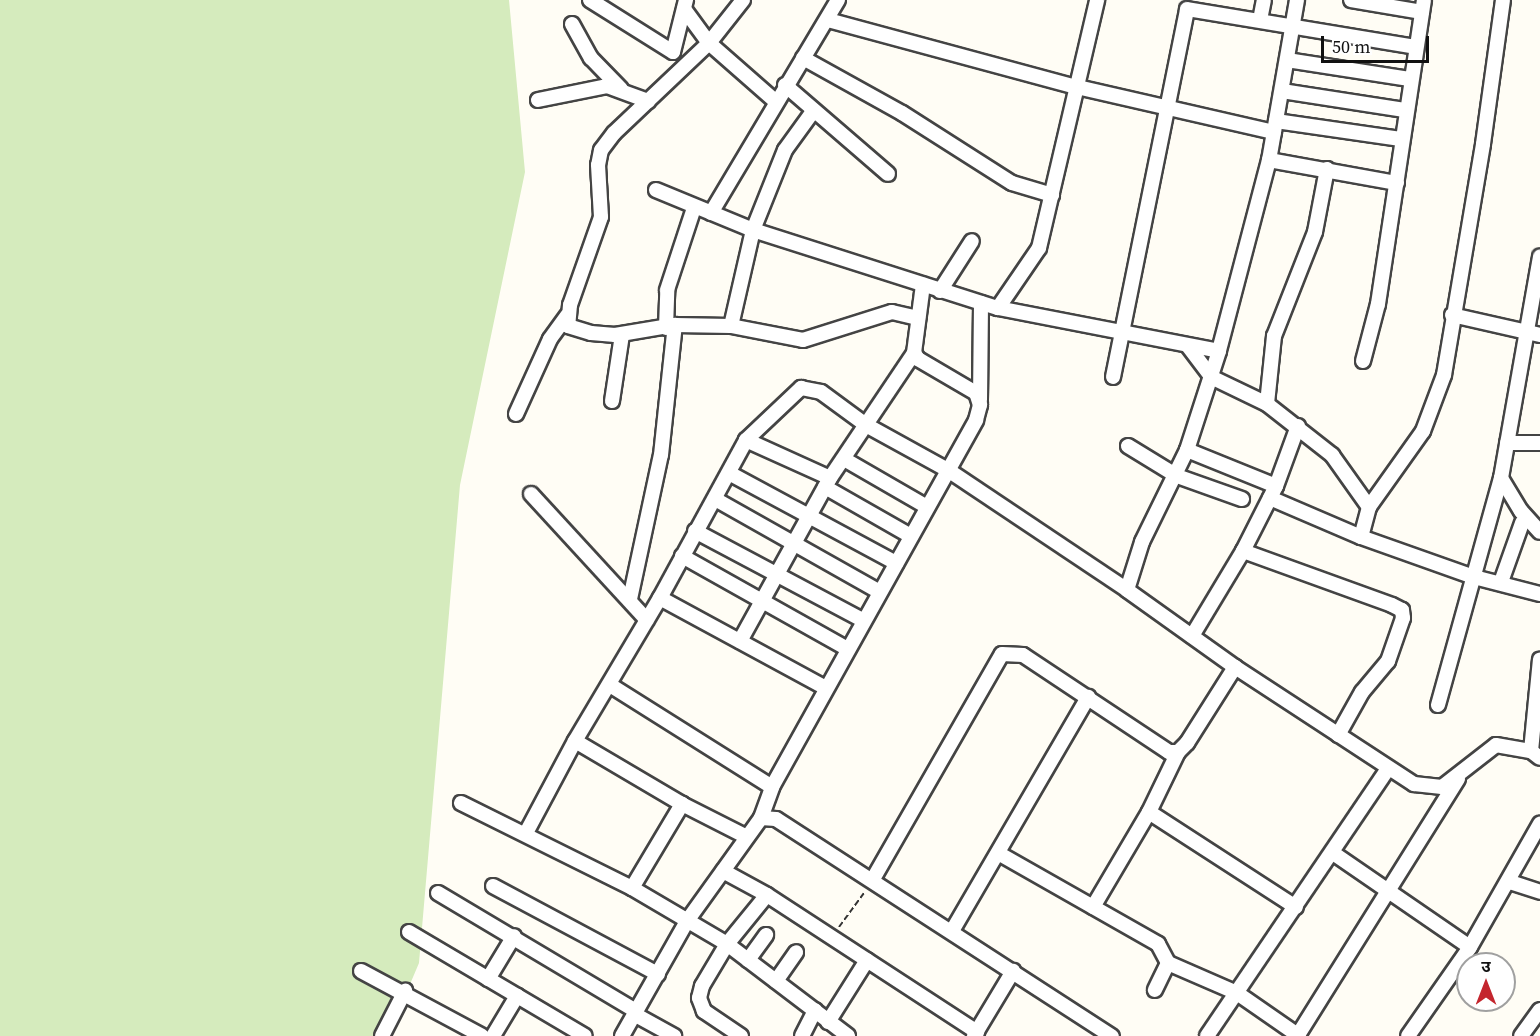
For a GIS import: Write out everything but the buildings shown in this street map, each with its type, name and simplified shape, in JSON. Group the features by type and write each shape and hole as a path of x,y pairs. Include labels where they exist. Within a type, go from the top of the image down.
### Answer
{"street":[{"path":"590,0 673,52 685,4"},
{"path":"516,414 550,339 567,316 598,229 601,150 709,43 743,0"},
{"path":"711,213 774,101 828,20 838,0"},
{"path":"998,308 1040,248 1097,0"},
{"path":"1260,20 1264,0"},
{"path":"1127,590 1142,542 1177,476 1219,351 1269,160 1297,0"},
{"path":"1351,0 1423,6 1405,110 1397,183 1378,304 1363,360"},
{"path":"1361,537 1369,507 1423,431 1444,375 1452,315 1483,144 1503,0"},
{"path":"685,4 709,43 774,101"},
{"path":"1113,377 1169,109 1187,9 1416,47"},
{"path":"828,20 1077,87 1169,109 1275,126 1401,139"},
{"path":"572,24 591,58 622,89 648,101"},
{"path":"803,58 902,113 1012,183 1052,195"},
{"path":"1287,60 1410,79"},
{"path":"785,85 888,174"},
{"path":"538,100 591,87 622,89"},
{"path":"1282,91 1405,110"},
{"path":"730,326 753,230 785,150 814,110"},
{"path":"1269,160 1397,183"},
{"path":"1267,404 1274,336 1316,232 1327,169"},
{"path":"656,190 693,208 753,230 998,308 1123,335 1219,351"},
{"path":"630,599 661,454 671,327 667,290 693,208"},
{"path":"940,291 972,241"},
{"path":"1438,705 1500,478 1540,256"},
{"path":"740,640 828,483 914,353 923,285"},
{"path":"622,1036 687,921 745,836 761,818 772,787 976,420 980,400 981,303"},
{"path":"567,316 568,326 576,330 622,335 671,327 730,326 803,340 892,312 918,318"},
{"path":"1452,315 1540,335"},
{"path":"612,401 622,335"},
{"path":"1188,346 1211,377 1267,404 1298,426 1332,455 1369,507"},
{"path":"914,353 918,359 975,393 980,400"},
{"path":"526,833 575,741 660,598 746,440 791,395 807,387 821,392 867,425 948,470 1127,590 1235,667 1414,784 1442,787 1496,745 1535,754 1534,720 1540,659"},
{"path":"1192,636 1243,551 1273,492 1298,426"},
{"path":"746,440 828,483 911,536"},
{"path":"1507,443 1540,443"},
{"path":"1128,446 1177,476 1242,499"},
{"path":"1187,450 1361,537 1474,577 1501,582 1540,594"},
{"path":"844,459 927,507"},
{"path":"729,472 896,563"},
{"path":"1500,478 1521,511 1540,532"},
{"path":"531,494 647,620"},
{"path":"715,499 795,542 880,592"},
{"path":"1501,582 1522,523"},
{"path":"695,531 778,572 864,621"},
{"path":"1243,551 1402,610 1403,618 1378,676 1362,692 1338,735"},
{"path":"682,556 761,603 848,649"},
{"path":"660,598 826,688"},
{"path":"873,879 1002,654 1023,655 1169,752 1178,752"},
{"path":"1093,907 1149,812 1178,752 1187,743 1235,667"},
{"path":"610,685 772,787"},
{"path":"952,931 1088,697"},
{"path":"575,741 682,804 745,836"},
{"path":"1207,1036 1388,769"},
{"path":"998,853 1158,944 1168,963 1237,993 1299,1036 1461,774"},
{"path":"461,803 526,833 632,888 727,944 848,1036"},
{"path":"632,888 682,804"},
{"path":"1149,812 1296,907"},
{"path":"761,818 776,819 863,879 873,879 1112,1036"},
{"path":"1408,1036 1470,947 1510,882 1540,824"},
{"path":"1333,853 1391,890 1470,947"},
{"path":"723,871 767,895 832,937 975,1034 1012,971"},
{"path":"1510,882 1540,892"},
{"path":"493,886 655,980"},
{"path":"438,893 637,1010 674,1036"},
{"path":"741,1036 701,1008 702,986 727,944 767,895"},
{"path":"409,932 517,996 559,1030 585,1036"},
{"path":"748,960 766,935"},
{"path":"488,979 514,936"},
{"path":"776,981 796,952"},
{"path":"828,1022 867,960"},
{"path":"1155,990 1168,963"},
{"path":"361,971 405,991 482,1036"},
{"path":"382,1036 405,991"},
{"path":"493,1036 517,996"},
{"path":"802,1036 815,1010"},
{"path":"1521,1036 1540,1010"}],"path":[{"path":"832,937 873,879"}],"green space":[{"path":"0,0 509,0 525,172 460,485 419,963 388,1036 0,1036"}]}
